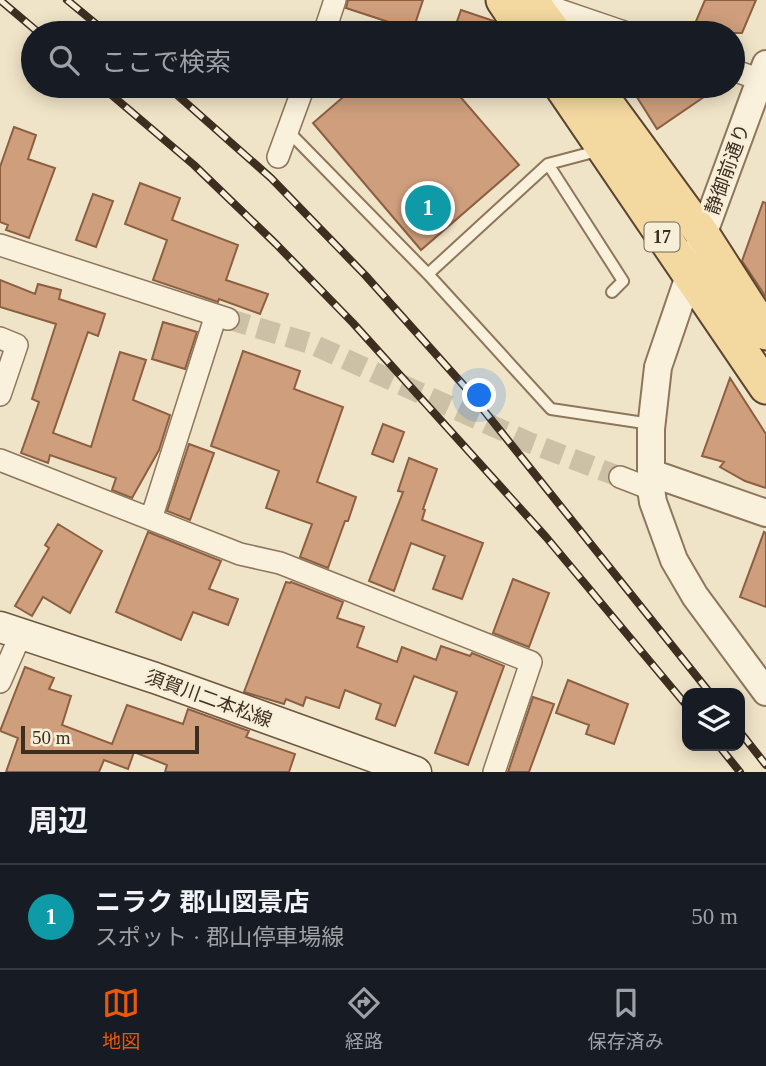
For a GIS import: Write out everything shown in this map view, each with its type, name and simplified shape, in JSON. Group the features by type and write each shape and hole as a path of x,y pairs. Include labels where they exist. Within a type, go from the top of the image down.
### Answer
{"main road":[{"path":"503,0 517,21"},
{"path":"531,0 546,21"},
{"name":"17","path":"569,98 766,387"},
{"name":"17","path":"603,98 703,234 766,333"},
{"name":"須賀川二本松線","path":"10,630 155,678 416,772"}],"street":[{"path":"328,21 335,0"},
{"path":"531,0 591,21"},
{"path":"745,72 764,75"},
{"name":"静御前通り","path":"764,75 703,234 658,367 651,424 651,481 656,513 674,560 695,596 766,692"},
{"path":"278,157 299,98"},
{"path":"0,245 222,317 151,519"},
{"path":"0,338 17,345 0,395"},
{"path":"0,460 240,554 280,563 531,662 494,772"},
{"path":"620,477 651,481 766,513"},
{"path":"0,682 10,630"}],"lane":[{"path":"287,130 428,274 551,408 651,424"},
{"path":"428,274 548,164 603,149"},
{"path":"548,164 623,281 612,292"}],"building":[{"path":"348,0 423,0 416,21 386,21 346,8"},
{"path":"705,0 756,0 745,26 745,21 696,21"},
{"path":"461,10 494,21 457,21"},
{"path":"342,98 461,98 519,165 421,250 313,123"},
{"path":"638,98 702,98 657,129"},
{"path":"14,127 36,135 28,159 55,168 29,238 6,230 8,225 0,222 0,167"},
{"path":"140,183 180,198 172,220 238,245 226,280 268,294 260,314 153,280 167,240 125,224"},
{"path":"93,194 113,201 96,247 76,240"},
{"path":"763,202 766,203 766,297 742,261"},
{"path":"0,280 35,294 38,284 61,290 59,299 105,314 98,336 88,332 53,433 91,447 120,352 146,360 133,400 170,415 159,450 132,498 112,490 116,478 50,455 48,463 21,453 39,402 32,399 56,324 0,307"},
{"path":"163,322 197,332 185,369 152,359"},
{"path":"243,351 300,371 294,389 343,407 317,482 356,497 328,568 300,557 312,524 266,508 279,471 211,446"},
{"path":"730,378 766,434 766,488 745,481 720,467 724,462 702,456"},
{"path":"383,424 404,432 393,462 372,454"},
{"path":"189,444 214,453 190,520 167,511"},
{"path":"409,458 437,469 423,509 422,520 483,543 462,599 433,589 445,556 411,543 394,591 369,581 403,492 398,491"},
{"path":"58,524 102,551 70,613 43,597 32,616 15,606 49,548 45,545"},
{"path":"148,532 221,561 209,589 238,599 228,625 193,612 181,640 116,612"},
{"path":"764,532 766,533 766,607 740,597"},
{"path":"513,579 549,593 529,647 493,633"},
{"path":"286,582 343,602 337,618 364,627 357,647 397,662 402,647 436,660 441,646 470,656 472,653 504,666 468,765 435,753 457,692 414,676 395,726 376,719 381,704 345,690 339,708 306,697 303,706 286,699 284,704 244,692"},
{"path":"25,667 54,678 49,689 71,696 62,725 112,744 127,705 183,724 188,709 249,731 246,737 295,754 289,772 165,772 167,765 134,752 128,769 104,760 99,772 6,772 18,738 0,731"},
{"path":"568,680 628,704 614,744 586,734 589,725 556,713"},
{"path":"533,697 554,704 529,772 508,772"}],"tunnel":[{"path":"228,319 312,344 528,442 620,477"}],"railway":[{"path":"0,0 25,21"},
{"path":"67,0 92,21"},
{"path":"115,98 194,165 353,323 546,537 682,700"},
{"path":"181,98 271,178 365,275 466,388 706,688"},
{"path":"745,738 766,765"},
{"path":"723,751 740,772"}],"place":[{"name":"ニラク 郡山図景店","path":"428,208"}]}
